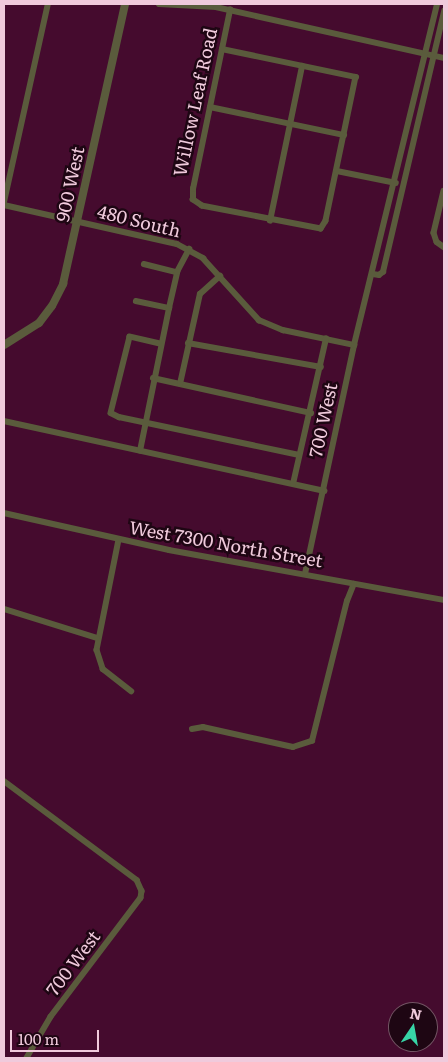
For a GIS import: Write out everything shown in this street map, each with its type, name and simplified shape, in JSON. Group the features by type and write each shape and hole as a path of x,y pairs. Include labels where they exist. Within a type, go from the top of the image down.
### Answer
{"street":[{"path":"4,204 48,4"},
{"name":"900 West","path":"4,345 34,328 56,300 66,275 76,221 125,4"},
{"path":"159,4 190,4 230,10 444,58"},
{"name":"700 West","path":"305,574 354,345 373,274 437,4"},
{"name":"Willow Leaf Road","path":"230,10 193,189 194,201 202,206 270,221"},
{"name":"700 West","path":"373,274 379,275 383,272 444,11"},
{"path":"222,49 356,77 337,171 323,228 316,230 270,221 302,66"},
{"path":"210,106 344,134"},
{"path":"337,171 403,184"},
{"path":"444,191 434,233 437,242 444,247"},
{"name":"480 South","path":"4,204 189,249 203,258 259,320 283,330 354,345"},
{"path":"140,451 168,308 178,272 189,249"},
{"path":"144,264 178,272"},
{"path":"180,384 200,294 220,276"},
{"path":"136,301 168,308"},
{"path":"160,344 130,338 111,413 119,418 146,422 299,455"},
{"path":"293,484 311,413 326,339"},
{"path":"188,343 321,367"},
{"path":"153,378 311,413"},
{"path":"4,421 324,491"},
{"name":"West 7300 North Street","path":"4,513 119,540 444,600"},
{"path":"119,540 97,638 98,656 103,669 131,691"},
{"path":"192,729 203,727 293,747 309,744 316,734 345,608 354,584"},
{"path":"4,609 39,617 97,638"},
{"name":"700 West","path":"4,781 137,880 142,888 141,898 51,1017 27,1058"}]}
